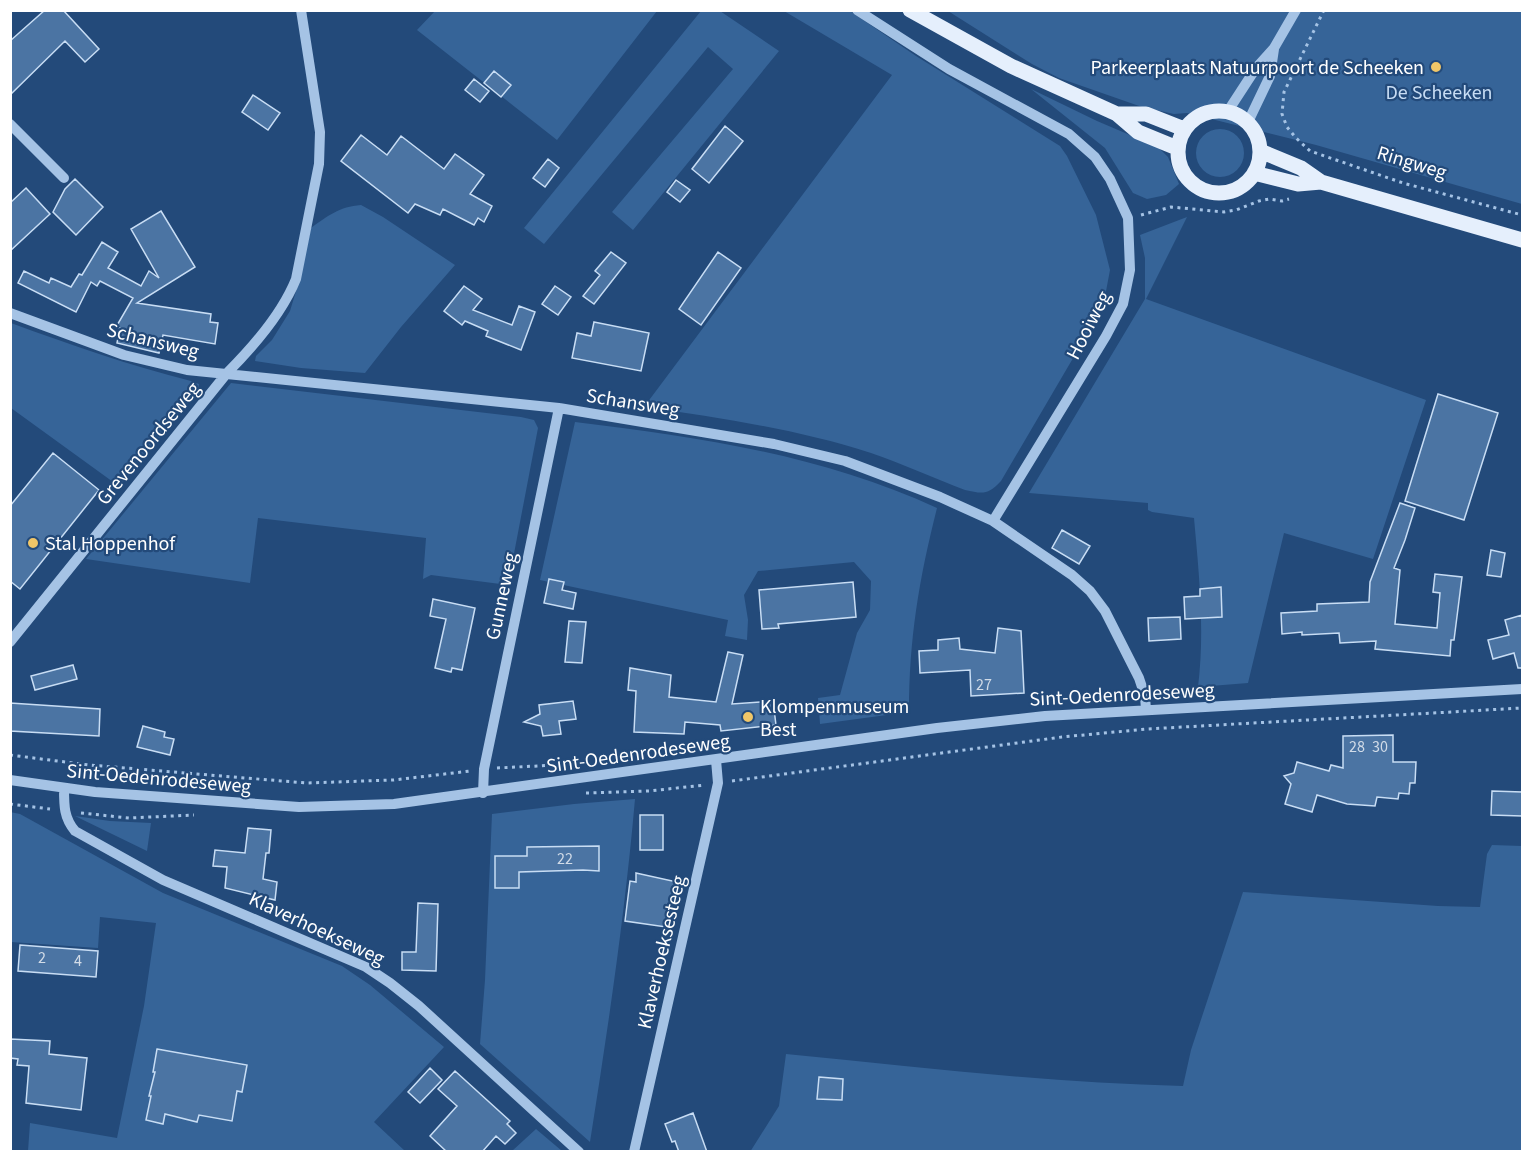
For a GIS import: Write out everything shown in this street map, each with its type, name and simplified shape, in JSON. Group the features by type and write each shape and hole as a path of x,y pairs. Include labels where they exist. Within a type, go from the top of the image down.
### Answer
{"main road":[{"path":"910,10 1011,66 1117,114 1138,132 1178,148"},
{"path":"1219,110 1228,111 1248,122 1254,131 1260,151 1259,163 1247,182 1224,193 1206,191 1190,182 1178,161 1178,148 1184,129 1199,115 1219,110"},
{"path":"1117,114 1146,114 1184,129"},
{"path":"1260,151 1300,176"},
{"path":"1254,173 1300,176 1522,240"}],"street":[{"name":"Grevenoordseweg","path":"10,642 227,373 252,348 291,291 296,279 319,164 320,132 301,10"},
{"name":"Hooiweg","path":"857,10 949,69 1069,134 1095,158 1110,179 1128,218 1130,270 1123,304 1106,336 993,521"},
{"path":"1228,111 1256,68 1274,48 1296,10"},
{"path":"1248,122 1270,76 1274,48"},
{"path":"10,124 64,178"},
{"name":"Schansweg","path":"10,313 124,355 187,370 559,408 774,444 845,461 940,497 993,521 1072,575 1090,591 1105,611 1139,678 1145,696 1146,710"},
{"name":"Gunneweg","path":"483,793 484,769 559,408"},
{"name":"Sint-Oedenrodeseweg","path":"10,780 64,789 308,807 394,804 936,728 1045,716 1522,689"},
{"name":"Klaverhoeksesteeg","path":"634,1152 718,783 716,760"},
{"path":"64,789 64,811"},
{"name":"Klaverhoekseweg","path":"64,811 68,823 75,831 163,880 366,967 390,982 579,1152"}],"path":[{"path":"1128,218 1171,207 1224,212 1259,201 1269,199 1282,201 1290,198 1310,151 1287,127 1282,114 1284,92 1324,10"},
{"name":"Ringweg","path":"1310,151 1403,183 1522,215"},
{"name":"Sint-Oedenrodeseweg","path":"580,794 649,791 718,783 1062,736 1522,708"},
{"name":"Sint-Oedenrodeseweg","path":"10,755 78,764 306,783 394,780 484,769 559,765"},
{"name":"Sint-Oedenrodeseweg","path":"10,804 129,819 204,815"}],"green space":[{"path":"435,11 657,11 557,140 417,30"},
{"path":"701,11 720,11 779,51 633,230 612,212 733,69 708,47 544,244 524,228"},
{"path":"784,11 850,11 916,56 1060,146 1096,215 1110,270 1103,307 1001,481 989,491 981,493 965,490 871,453 815,437 730,420 644,407 892,75"},
{"name":"De Scheeken","path":"948,11 1522,11 1522,204 1316,145 1187,113 1174,114 1142,107 1059,78 1032,64"},
{"path":"1031,89 1158,147 1168,157 1179,184 1166,195 1147,199 1133,193 1105,148"},
{"path":"1215,129 1225,129 1240,139 1244,153 1240,167 1234,173 1225,177 1215,177 1200,167 1196,158 1196,148 1206,133"},
{"path":"361,205 455,265 365,373 301,368 255,361 256,356 272,340 290,311 311,228 335,212"},
{"path":"1187,217 1146,299 1426,400 1373,559 1284,533 1248,683 1198,687 1201,624 1194,518 1152,512 1148,510 1148,503 1029,493 1145,299 1145,258 1140,235"},
{"path":"11,323 100,354 191,381 199,384 198,391 120,487 11,408"},
{"path":"231,383 534,420 538,428 508,585 431,575 423,579 426,538 258,518 250,583 86,559"},
{"path":"575,422 668,434 805,461 894,490 937,508 916,609 909,685 909,712 820,724 818,698 840,695 857,633 870,610 871,581 854,562 758,571 744,595 748,620 747,640 725,636 728,620 540,580"},
{"path":"635,799 616,971 590,1142 480,1044 492,814"},
{"path":"10,812 20,814 163,893 342,966 370,985 444,1047 374,1122 405,1151 28,1151 30,1123 117,1138 144,1006 156,923 100,917 98,948 11,942"},
{"path":"75,816 151,823 147,851"},
{"path":"1492,845 1522,846 1522,1151 750,1152 779,1106 786,1054 1034,1078 1183,1086 1191,1050 1243,892 1480,907 1487,854"},
{"path":"536,1129 562,1151 512,1151"}],"building":[{"path":"45,10 63,10 99,49 85,62 65,41 10,95 10,41"},
{"path":"494,71 511,85 501,97 484,83"},
{"path":"474,79 489,91 480,102 465,90"},
{"path":"253,95 280,113 268,130 242,112"},
{"path":"725,126 743,141 709,183 692,169"},
{"path":"361,135 387,155 401,136 444,169 455,154 484,175 470,194 492,206 484,222 478,218 474,225 443,209 440,215 415,204 408,213 341,161"},
{"path":"548,159 559,168 545,187 533,178"},
{"path":"75,179 103,207 76,235 53,212 65,189"},
{"path":"676,180 690,190 680,202 667,192"},
{"path":"26,188 50,214 10,251 10,203"},
{"path":"161,211 195,267 137,303 211,314 210,322 218,323 215,344 163,335 159,353 117,343 120,328 116,327 133,298 100,281 97,286 91,282 76,312 18,283 24,271 49,283 51,278 71,287 79,274 82,275 102,242 118,252 108,268 141,286 149,271 159,278 131,229"},
{"path":"611,252 626,263 594,304 583,296 600,275 595,271"},
{"path":"718,252 741,268 701,325 679,309"},
{"path":"464,286 482,299 473,310 512,325 519,306 535,312 521,350 486,336 488,331 465,321 462,325 444,311"},
{"path":"555,286 571,297 558,315 542,304"},
{"path":"594,322 649,333 641,371 572,358 577,333 591,336"},
{"path":"1438,394 1498,413 1464,520 1405,501"},
{"name":"Stal Hoppenhof","path":"53,453 99,490 20,589 10,581 10,506"},
{"path":"1400,503 1415,508 1394,568 1400,570 1395,624 1437,628 1440,593 1433,592 1435,574 1462,577 1450,656 1375,649 1376,641 1340,643 1339,633 1282,634 1281,613 1317,611 1317,604 1369,602 1370,582"},
{"path":"1062,530 1090,546 1079,564 1052,548"},
{"path":"1491,550 1505,553 1501,577 1487,575"},
{"path":"549,579 564,582 562,590 576,593 573,609 544,603"},
{"path":"853,582 856,617 778,624 779,628 762,629 759,590"},
{"path":"1221,587 1222,617 1185,619 1184,597 1200,596 1200,589"},
{"path":"433,599 475,608 462,670 452,668 451,672 435,668 446,619 430,616"},
{"path":"1522,615 1522,668 1518,668 1514,653 1493,659 1488,640 1509,635 1505,620"},
{"path":"1180,617 1181,639 1149,641 1148,618"},
{"path":"569,621 586,622 582,663 565,662"},
{"path":"998,628 1021,631 1024,693 971,696 970,670 920,673 919,651 938,650 938,640 959,638 960,649 995,653"},
{"path":"728,652 743,655 732,704 773,701 776,725 721,731 720,725 685,722 684,734 634,732 636,691 628,690 630,668 671,675 669,697 716,702"},
{"path":"73,665 77,679 35,690 31,676"},
{"path":"573,701 576,719 559,721 561,734 543,736 541,726 524,722 540,714 539,705"},
{"path":"10,703 100,709 99,736 10,731"},
{"path":"143,726 165,732 164,737 174,739 170,755 137,747"},
{"path":"1393,735 1393,762 1416,762 1415,783 1410,783 1409,794 1399,793 1398,799 1377,797 1375,806 1347,804 1317,795 1312,812 1285,804 1291,784 1284,776 1294,773 1297,762 1329,771 1331,765 1343,768 1343,736"},
{"path":"1492,791 1522,792 1522,816 1491,815"},
{"path":"640,815 663,815 663,850 640,850"},
{"path":"248,828 271,830 263,879 277,882 275,900 225,888 227,867 213,866 215,850 245,853"},
{"path":"599,846 599,871 519,872 519,888 495,888 495,856 527,856 527,847"},
{"path":"636,873 677,882 666,927 625,921 630,881 636,882"},
{"path":"418,903 438,904 436,971 402,970 402,952 416,952"},
{"path":"20,945 98,951 96,977 18,971"},
{"path":"10,1039 50,1041 49,1054 87,1058 81,1110 26,1103 29,1066 17,1065 18,1059 10,1058"},
{"path":"157,1049 247,1065 242,1092 237,1091 232,1121 199,1115 197,1122 165,1114 163,1124 146,1120"},
{"path":"430,1068 442,1080 420,1103 408,1092"},
{"path":"455,1071 510,1121 507,1124 516,1133 505,1144 496,1136 482,1152 447,1152 430,1136 457,1106 438,1089"},
{"path":"819,1077 843,1079 842,1100 817,1099"},
{"path":"693,1113 707,1152 679,1152 665,1124"}],"place":[{"name":"Parkeerplaats Natuurpoort de Scheeken","path":"1436,67"},
{"name":"Stal Hoppenhof","path":"33,543"},
{"name":"Klompenmuseum Best","path":"748,717"}]}
